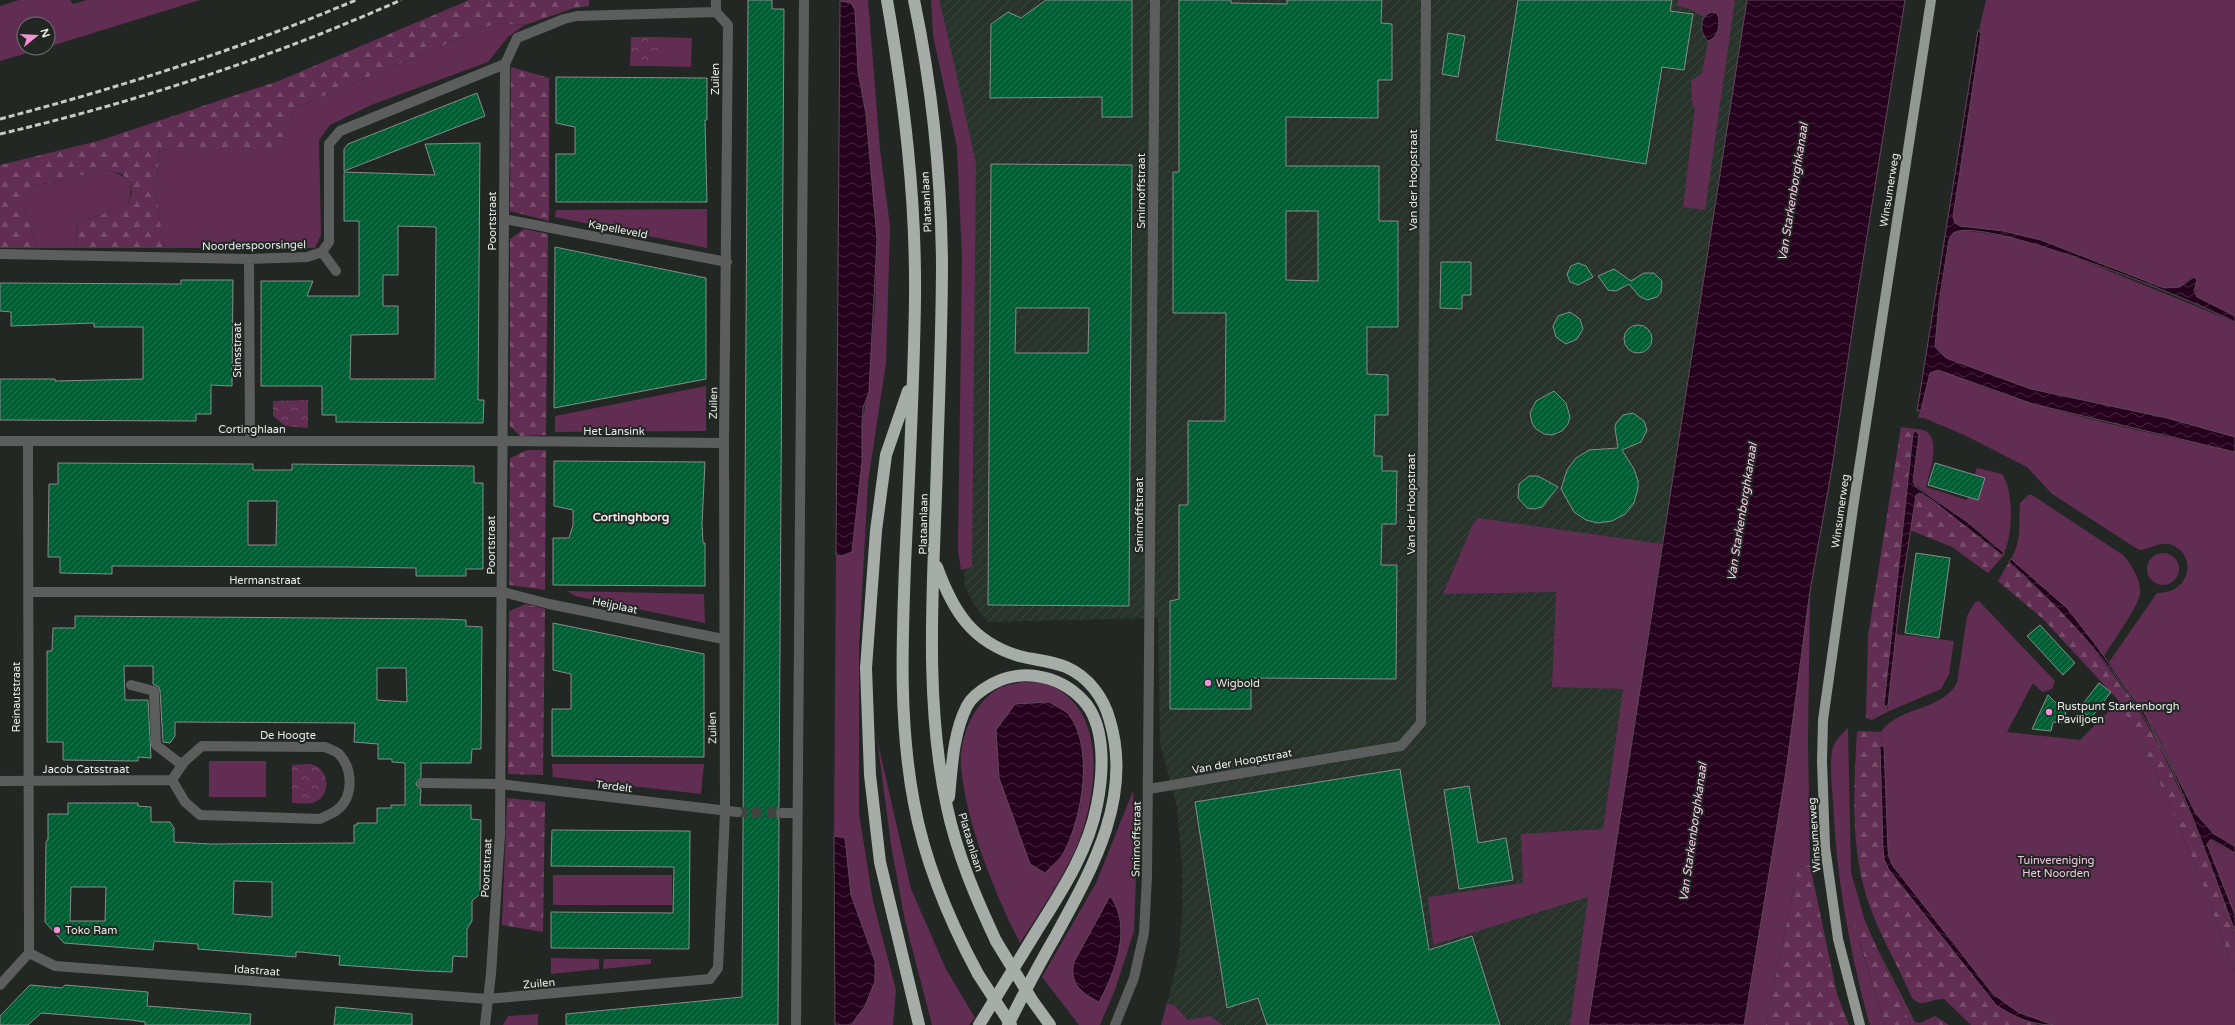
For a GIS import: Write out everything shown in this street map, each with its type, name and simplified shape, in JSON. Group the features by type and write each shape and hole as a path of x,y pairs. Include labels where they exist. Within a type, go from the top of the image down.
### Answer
{"highway":[{"name":"Plataanlaan","path":"887,0 901,78 911,171 915,234 912,376 902,642 902,711 906,757 914,805 926,853 945,906 978,974 1010,1025"},
{"name":"Plataanlaan","path":"914,0 933,120 940,224 941,300 933,697 940,770 947,808 965,870 996,941 1032,1000 1050,1025"},
{"path":"912,376 886,456 876,531 866,668 870,775 880,862 919,1025"},
{"path":"935,559 948,595 966,624 992,645 1018,656 1066,667 1081,676 1101,698 1107,711 1116,740 1116,790 1106,833 1087,879 1010,1025"},
{"path":"947,808 956,737 968,705 982,689 1010,677 1040,676 1066,686 1087,706 1099,734 1101,765 1097,805 1086,845 979,1025"}],"main road":[{"name":"Winsumerweg","path":"1860,1025 1838,939 1825,847 1822,761 1824,720 1853,508 1931,0"}],"street":[{"path":"505,64 517,38 564,19 577,16 716,12 716,0"},
{"path":"796,1025 796,813 804,0"},
{"name":"Smirnoffstraat","path":"1115,1025 1134,978 1144,933 1149,789 1155,0"},
{"name":"Van der Hoopstraat","path":"1149,789 1401,746 1421,723 1426,0"},
{"name":"Zuilen","path":"487,1000 710,979 718,968 725,812 723,640 728,25 716,12"},
{"name":"Poortstraat","path":"485,1025 491,974 497,888 500,784 504,440 505,64"},
{"name":"Noorderspoorsingel","path":"0,254 249,258 307,257 322,252 329,242 329,144 340,131 505,64"},
{"name":"Kapelleveld","path":"504,219 727,262"},
{"path":"322,252 336,271"},
{"name":"Stinsstraat","path":"249,258 250,441"},
{"name":"Cortinghlaan","path":"0,441 504,440"},
{"name":"Het Lansink","path":"504,440 724,443"},
{"name":"Reinautstraat","path":"28,441 29,953"},
{"name":"Hermanstraat","path":"28,592 502,592"},
{"name":"Heijplaat","path":"502,592 723,640"},
{"path":"131,685 154,691 156,745 182,765"},
{"name":"De Hoogte","path":"202,746 325,747 338,753 347,767 350,783 348,796 338,810 320,819 200,815 184,802 172,780 182,765 202,746"},
{"name":"Jacob Catsstraat","path":"0,781 172,780"},
{"path":"422,783 500,784"},
{"name":"Terdelt","path":"500,784 725,812"},
{"path":"725,812 737,812"},
{"path":"781,813 796,813"},
{"path":"0,984 29,953"},
{"name":"Idastraat","path":"29,953 55,966 487,1000"}],"shaded area":[{"path":"938,0 1757,0 1598,1025 1175,1025 1166,1008 1179,954 1182,912 1182,865 1177,807 1160,744 1158,618 988,622 976,608 964,584 971,169"}],"green space":[{"path":"19,0 70,0 73,4 87,0 200,0 56,45 56,16 16,16 17,56 0,61 0,6"},
{"path":"469,0 589,0 589,6 574,8 525,25 496,23 295,108 284,135 274,147 171,148 159,152 156,193 164,248 76,248 77,226 81,222 128,204 132,192 129,182 122,174 106,170 33,186 23,204 37,248 0,248 0,165 98,141 281,80"},
{"path":"840,0 868,0 880,150 890,227 886,363 868,482 859,648 859,813 873,901 896,990 893,1025 851,1025 865,1006 875,981 875,961 851,895 845,838 834,836 836,555 841,556 852,552 862,462 862,424 866,402 875,308 877,239 866,114 846,2"},
{"path":"931,0 939,0 976,163 972,567 961,570 958,550 962,258 957,147 933,35"},
{"path":"1678,0 1735,0 1705,210 1683,207 1695,108 1692,104 1691,81 1702,73 1708,41 1712,39 1706,14 1704,17 1688,8 1677,6"},
{"path":"1986,0 2235,0 2235,316 2197,297 2192,277 2180,287 2164,288 2041,240 2003,231 1960,226 1955,223 1953,217 1981,34 1979,30"},
{"path":"496,23 525,25 508,37 488,62 371,105 330,125 319,140 321,235 315,248 164,248 156,193 159,152 171,148 284,135 295,108"},
{"path":"631,37 652,37 652,46 660,47 659,57 651,57 651,66 630,66"},
{"path":"652,37 692,38 691,67 651,66 651,56 659,47 652,46"},
{"path":"511,67 549,78 549,221 510,211"},
{"path":"106,170 124,177 128,181 131,190 128,204 81,222 77,225 76,248 37,248 23,204 33,186"},
{"path":"707,209 707,248 555,217 556,210"},
{"path":"524,229 548,234 546,435 520,436 510,426 510,239"},
{"path":"1961,230 2006,236 2062,252 2235,322 2235,437 2167,418 2031,389 1946,358 1938,352 1934,342 1949,240 1953,233"},
{"path":"1934,370 1944,371 2014,398 2051,409 2235,452 2235,846 2214,834 2196,814 2154,729 2109,662 2157,593 2169,592 2178,587 2184,580 2187,572 2187,563 2184,555 2178,548 2169,544 2161,544 2139,550 2052,494 2027,467 1964,435 1924,418 1918,418 1930,373"},
{"path":"706,386 706,431 555,432 555,416"},
{"path":"308,400 308,428 285,426 273,416 273,401"},
{"path":"1901,427 1916,429 1916,431 1913,433 1884,704 1887,707 1887,712 1872,720 1866,718 1868,636"},
{"path":"1916,429 1925,431 1931,436 1933,443 1932,462 1926,487 1967,500 1977,468 2002,474 2009,491 2011,513 2009,535 2004,553 1979,531 1914,484"},
{"path":"527,450 546,450 545,590 509,585 510,458"},
{"path":"1920,493 1947,511 2003,556 1988,573 1952,547 1910,530 1914,498"},
{"path":"2028,495 2032,495 2123,555 2135,573 2139,584 2140,594 2130,615 2104,656 2067,608 2011,559 2019,537 2020,503"},
{"path":"1478,518 1662,544 1588,1025 1570,1025 1588,897 1433,945 1428,897 1523,883 1521,834 1603,829 1623,689 1552,687 1556,592 1443,594 1473,524"},
{"path":"2160,553 2166,553 2176,560 2179,569 2178,575 2172,582 2166,585 2160,585 2150,578 2147,572 2147,566 2154,556"},
{"path":"2009,562 2077,627 2130,697 2158,743 2191,815 2235,931 2235,973 2201,879 2154,769 2119,701 2044,620 1998,581"},
{"path":"567,591 704,594 705,623 575,596"},
{"path":"1810,591 1808,740 1810,865 1798,867 1766,1025 1744,1025 1786,771"},
{"name":"Tuinvereniging Het Noorden","path":"1979,601 2055,681 2052,689 2042,692 2033,683 2007,732 2080,740 2119,701 2154,769 2201,879 2235,973 2235,1025 2053,1025 2018,1012 1993,994 1893,866 1888,849 1884,747 1882,745 1881,732 1889,723 1899,717 1941,699 1950,692 1957,683 1967,616 1975,602"},
{"path":"526,604 545,609 543,775 508,774 509,611"},
{"path":"1896,634 1954,641 1949,674 1941,689 1887,712"},
{"path":"1022,682 1038,682 1046,684 1067,696 1081,712 1090,733 1093,756 1093,781 1089,805 1076,848 1043,908 1020,943 1001,903 975,834 964,789 961,756 962,745 969,724 980,705 999,688","holes":["1081,740 1083,761 1080,811"]},
{"path":"1848,728 1851,872 1865,921 1858,921 1860,944 1885,1025 1870,1025 1868,1019 1849,938 1840,884 1831,760 1834,744"},
{"path":"1857,731 1881,732 1882,745 1880,747 1884,859 1990,997 2019,1018 2038,1025 1971,1025 1944,999 1920,1003 1912,998 1877,924 1867,898 1862,878 1858,857 1854,815"},
{"path":"877,739 911,889 946,969 975,1018 969,1025 932,1025 905,921 891,845"},
{"path":"209,761 266,761 266,797 209,797"},
{"path":"552,764 704,764 701,794 553,777"},
{"path":"292,765 314,765 323,772 326,788 322,797 314,802 292,803"},
{"path":"1133,791 1137,851 1134,931 1115,990 1100,1025 1079,1025 1042,977 1096,883"},
{"path":"507,798 545,802 543,932 502,925"},
{"path":"2210,840 2235,853 2235,915 2207,846"},
{"path":"1810,865 1837,994 1849,1025 1766,1025 1798,867"},
{"path":"553,875 672,875 672,905 553,905"},
{"path":"1858,921 1865,921 1911,1025 1885,1025 1855,926"},
{"path":"1876,945 1915,1022 1920,1023 1935,1016 1934,1025 1911,1025"},
{"path":"551,958 599,959 599,969 551,974"},
{"path":"604,959 651,959 651,964 603,969"},
{"path":"1167,1003 1175,1006 1188,1020 1210,1016 1223,1025 1161,1025"},
{"path":"538,1014 538,1025 503,1025 508,1016"},
{"path":"1935,1016 1949,1025 1934,1025"}],"water":[{"name":"Van Starkenborghkanaal","path":"1747,0 1905,0 1857,298 1832,468 1810,591 1786,771 1744,1025 1588,1025"},
{"path":"840,1 851,3 855,10 858,72 866,114 877,239 869,392 863,408 862,462 852,552 841,556 836,555"},
{"path":"1712,12 1717,13 1719,25 1715,36 1708,41 1703,34 1702,25 1705,17"},
{"path":"1978,30 1981,34 1953,217 1955,223 1960,226 2003,231 2041,240 2164,288 2180,287 2194,277 2197,280 2194,291 2197,297 2235,316 2235,322 2180,297 2091,263 2005,236 1972,231 1953,233 1949,240 1939,302 1935,347 1946,358 2031,389 2167,418 2235,437 2235,452 2033,404 1938,370 1930,373 1921,410 1917,411"},
{"path":"1916,431 1919,435 1913,482 1916,487 1966,521 2004,553 2003,556 1932,500 1920,493 1916,495 1900,599 1888,705 1885,707 1884,704 1913,433"},
{"path":"2011,559 2067,608 2095,644 2145,714 2196,814 2214,834 2235,846 2235,853 2213,840 2210,840 2207,844 2235,915 2235,931 2181,789 2159,743 2144,717 2111,669 2092,646 2052,603 2009,562"},
{"path":"1049,702 1070,716 1077,730 1082,747 1083,784 1076,821 1070,838 1062,855 1045,873 1030,864 999,778 996,730 1015,704"},
{"path":"1882,745 1884,747 1888,849 1889,857 1893,866 1993,994 2018,1012 2053,1025 2037,1024 2023,1020 1996,1005 1889,870 1884,859 1883,849 1880,746"},
{"path":"834,836 845,838 851,895 875,961 875,981 865,1006 851,1025 835,1025"},
{"path":"1110,896 1117,908 1121,935 1116,964 1099,1002 1087,995 1078,986 1073,976 1073,969 1074,962"}],"building":[{"path":"748,0 772,0 772,9 784,9 779,807 775,813 779,819 778,1025 566,1025 566,1014 742,997"},
{"path":"1046,0 1132,0 1132,117 1102,117 1102,97 990,98 991,24 1008,12 1021,18"},
{"path":"1179,0 1231,0 1231,3 1287,4 1287,0 1382,0 1381,23 1392,24 1392,80 1378,80 1378,118 1286,117 1286,166 1379,166 1379,221 1398,221 1398,327 1367,327 1367,374 1388,375 1388,415 1375,415 1374,456 1382,456 1382,471 1397,471 1396,524 1382,524 1381,565 1397,565 1396,679 1251,678 1251,709 1170,709 1170,601 1179,599 1179,505 1188,505 1188,421 1225,421 1226,313 1173,313 1173,172 1179,172","holes":["1286,211 1318,211 1318,281 1286,280"]},
{"path":"1518,0 1672,0 1670,11 1693,14 1684,70 1662,67 1646,164 1496,140"},
{"path":"1448,33 1465,36 1458,77 1442,74"},
{"path":"556,77 707,78 707,120 705,120 707,202 556,202 556,154 575,154 575,127 556,123"},
{"path":"477,93 485,116 344,171 344,149 348,144"},
{"path":"480,143 478,400 484,400 483,423 336,422 336,415 322,415 322,386 261,386 261,281 313,281 307,296 359,296 359,221 344,221 344,172 435,175 425,144","holes":["398,226 436,227 435,379 350,379 351,335 398,334 398,306 383,306 383,275 398,275"]},
{"path":"991,164 1132,165 1129,606 988,605","holes":["1016,308 1089,308 1088,353 1015,353"]},
{"path":"555,247 706,278 706,379 554,408"},
{"path":"1441,262 1471,262 1471,295 1462,295 1462,309 1440,308"},
{"path":"1578,263 1586,266 1593,277 1578,285 1570,282 1567,274 1571,266"},
{"path":"1614,269 1631,281 1644,273 1654,273 1662,281 1661,292 1657,297 1647,300 1639,296 1629,284 1616,291 1608,290 1598,276"},
{"path":"181,280 233,280 232,386 211,385 211,414 196,414 196,421 0,420 0,379 55,379 55,381 143,379 143,327 94,327 94,323 11,326 11,312 0,311 0,283 181,284"},
{"path":"1570,312 1580,319 1583,329 1577,339 1566,344 1556,337 1553,326 1558,316"},
{"path":"1638,325 1648,329 1652,339 1648,349 1638,353 1628,349 1624,339 1628,329"},
{"path":"1554,391 1566,403 1570,417 1568,424 1562,431 1552,435 1544,434 1535,428 1532,423 1530,413 1536,401"},
{"path":"1633,413 1644,421 1647,430 1641,442 1622,450 1634,469 1638,481 1638,488 1634,503 1625,514 1612,521 1598,523 1586,520 1574,512 1561,489 1567,470 1576,458 1589,450 1618,448 1615,428 1616,423 1623,415"},
{"path":"554,461 705,462 702,524 703,543 705,543 705,586 553,585 553,538 569,538 573,525 573,510 554,506"},
{"path":"58,463 253,464 253,470 292,470 292,464 474,466 474,483 483,483 483,569 466,569 466,576 416,576 416,568 347,567 112,566 112,574 60,573 60,557 48,557 49,484 58,484","holes":["248,501 277,501 276,545 248,545"]},
{"path":"1935,463 1985,478 1978,500 1928,485"},
{"path":"1529,476 1538,476 1558,487 1542,507 1534,509 1527,508 1518,498 1519,484"},
{"path":"1916,553 1950,558 1939,638 1905,633"},
{"path":"75,616 443,619 466,620 466,626 482,627 481,749 472,749 471,763 421,763 421,777 416,783 421,789 420,805 471,805 471,819 481,820 480,894 472,901 472,921 467,929 467,957 453,956 452,972 339,965 340,956 296,952 296,957 198,949 198,944 154,941 153,950 64,943 45,922 46,842 48,839 48,814 68,814 68,803 138,803 138,806 151,807 151,822 170,822 174,828 174,842 210,844 354,843 354,825 357,825 357,823 377,823 377,808 391,808 391,805 405,805 405,763 392,762 392,759 378,759 378,744 354,742 355,723 175,722 175,736 170,743 163,742 160,691 159,687 153,684 153,666 124,666 125,700 148,700 151,758 138,757 138,761 63,760 63,742 47,742 47,651 52,651 53,628 75,628","holes":["377,668 406,668 407,702 377,700","234,881 272,882 272,917 233,914","71,887 106,887 105,921 70,921"]},
{"path":"553,623 704,654 704,757 552,756 552,709 571,709 571,674 553,670"},
{"path":"2040,625 2075,663 2063,675 2027,636"},
{"path":"2099,683 2111,692 2091,718 2079,709"},
{"path":"2048,695 2066,713 2061,723 2053,722 2051,731 2032,729"},
{"path":"1400,769 1429,950 1472,936 1500,1025 1267,1025 1258,998 1227,1008 1195,802"},
{"path":"1469,786 1478,843 1506,838 1513,880 1459,889 1444,790"},
{"path":"552,830 690,831 689,949 551,948 551,912 673,913 674,867 551,866"},
{"path":"30,985 62,988 65,985 148,992 147,1006 251,1014 250,1025 145,1025 145,1022 131,1020 41,1013 28,1025 0,1025 0,1016"},
{"path":"336,1007 412,1014 412,1025 334,1025"}],"tunnel":[{"path":"737,812 781,813"}],"railway":[{"path":"0,119 91,94 225,51 356,0"},
{"path":"0,134 102,108 204,76 304,40 401,0"}],"place":[{"name":"Wigbold","path":"1208,683"},
{"name":"Rustpunt Starkenborgh Paviljoen","path":"2049,712"},
{"name":"Toko Ram","path":"57,930"}],"district":[{"name":"Cortinghborg","path":"631,517"}]}
